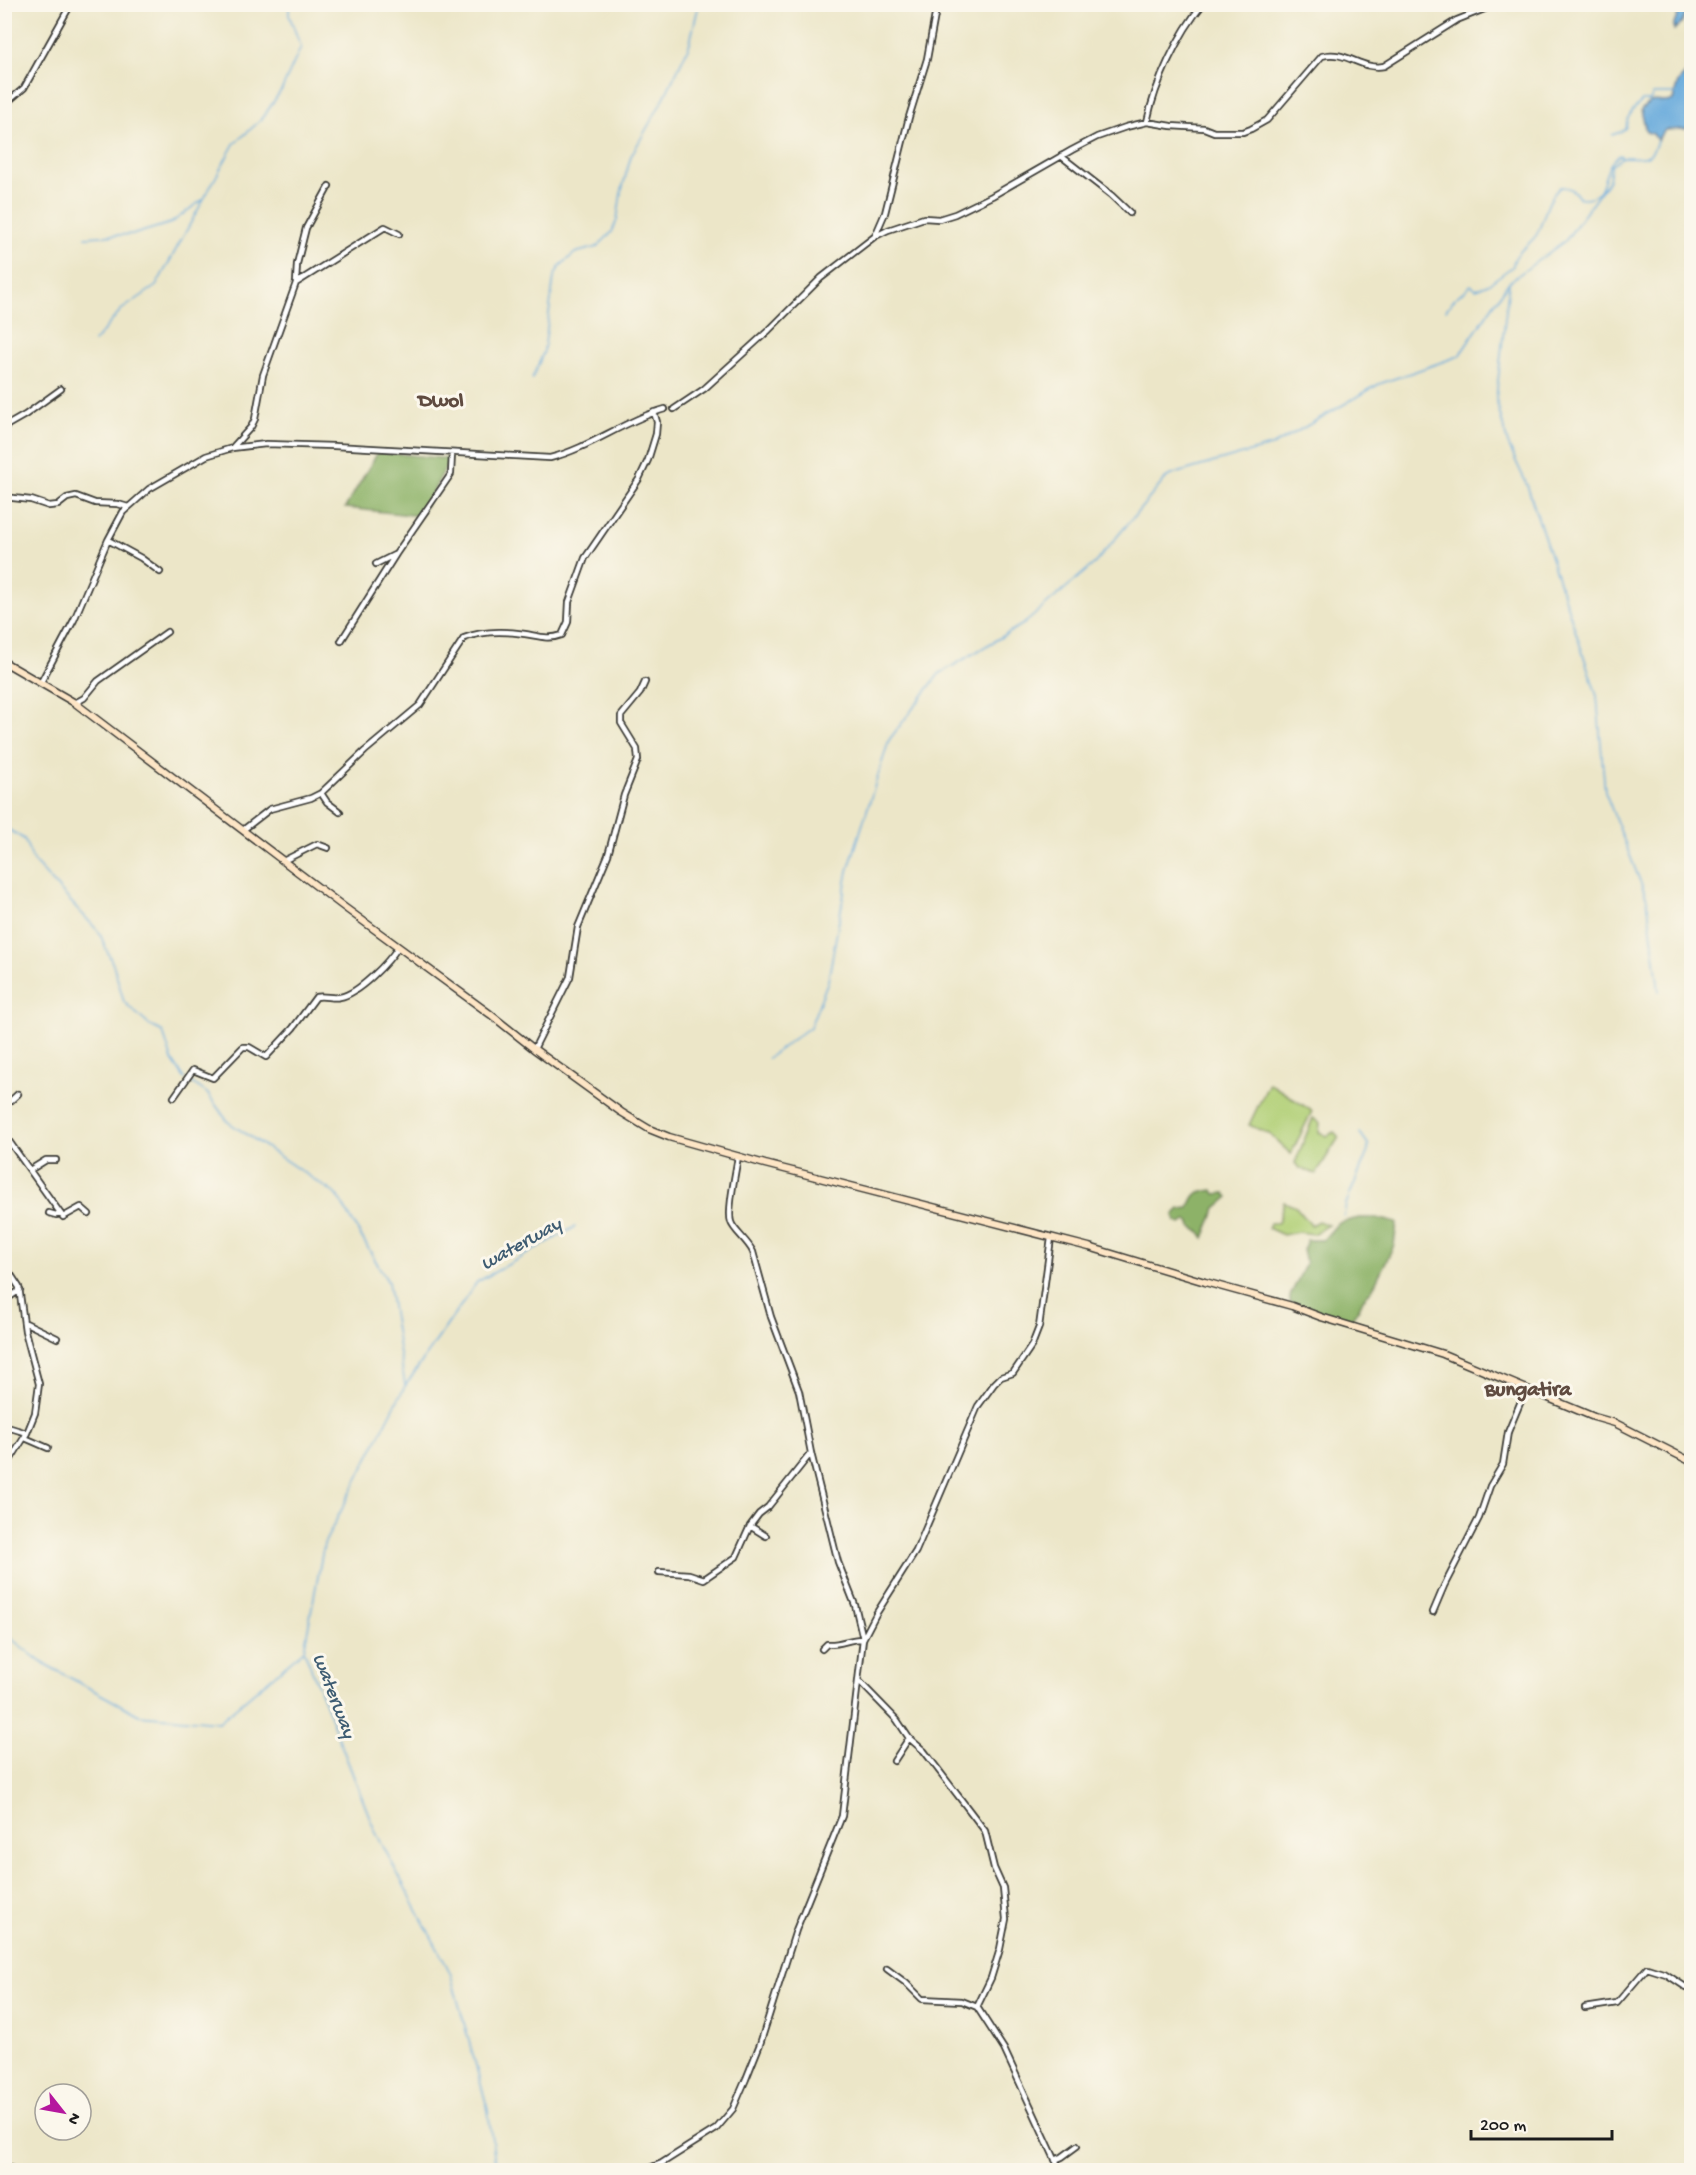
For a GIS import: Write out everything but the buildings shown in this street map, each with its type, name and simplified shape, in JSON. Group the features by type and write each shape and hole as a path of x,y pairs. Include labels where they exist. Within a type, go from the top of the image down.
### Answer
{"street":[{"path":"4,105 24,88 72,4"},
{"path":"874,237 885,213 909,117 927,59 936,4"},
{"path":"1147,122 1151,104 1173,51 1203,4"},
{"path":"674,409 704,389 769,330 821,278 874,237 888,230 924,218 939,219 955,214 1098,137 1147,122 1204,128 1214,132 1243,132 1267,120 1322,56 1331,53 1340,54 1371,66 1384,66 1457,20 1497,4"},
{"path":"1061,156 1112,195 1130,213"},
{"path":"232,448 251,427 255,419 263,375 296,284 297,264 306,228 328,186"},
{"path":"296,284 385,227 399,234"},
{"path":"4,427 25,416 61,389"},
{"path":"41,682 74,620 108,540 121,516 148,489 199,459 232,448 251,445 294,445 550,458 564,454 665,409"},
{"path":"243,830 270,809 321,793 365,751 420,705 464,638 486,632 554,638 562,635 568,622 569,602 585,558 639,480 648,460 656,434 657,422 654,412"},
{"path":"341,641 396,554 452,474 452,453"},
{"path":"4,497 31,500 49,506 58,505 67,498 76,496 95,503 128,507"},
{"path":"108,540 141,558 160,572"},
{"path":"376,564 396,554"},
{"path":"75,703 84,698 98,681 167,632"},
{"path":"4,662 75,703 534,1049 621,1112 649,1129 669,1137 738,1156 1089,1246 1394,1338 1443,1354 1615,1423 1690,1459"},
{"path":"534,1049 570,977 578,927 608,855 624,795 638,760 637,749 621,723 621,716 640,693 645,682"},
{"path":"321,793 327,802 340,812"},
{"path":"283,861 317,844 328,848"},
{"path":"174,1097 193,1070 213,1078 243,1047 249,1047 266,1057 293,1028 316,997 325,995 339,998 354,992 383,966 398,946"},
{"path":"4,1107 18,1094"},
{"path":"4,1134 61,1214"},
{"path":"645,2170 662,2163 716,2129 733,2109 760,2044 796,1930 842,1816 860,1682 863,1640 855,1605 838,1562 811,1453 799,1391 771,1317 753,1252 748,1242 730,1222 729,1210 738,1156"},
{"path":"30,1170 46,1160 56,1160"},
{"path":"49,1214 61,1214 63,1217 81,1207 89,1214"},
{"path":"863,1640 876,1614 916,1551 978,1406 1001,1377 1012,1373 1032,1345 1039,1327 1051,1238"},
{"path":"4,1264 20,1290 26,1323 25,1331 39,1384 35,1413 26,1435 4,1470"},
{"path":"4,1276 9,1271"},
{"path":"4,1301 20,1290"},
{"path":"26,1323 57,1338"},
{"path":"1433,1612 1479,1518 1490,1486 1503,1464 1508,1432 1527,1389"},
{"path":"4,1426 48,1448"},
{"path":"659,1572 689,1574 704,1579 736,1557 750,1526 811,1453"},
{"path":"750,1526 766,1536"},
{"path":"822,1649 827,1644 845,1643 855,1638 863,1640"},
{"path":"860,1682 897,1720 909,1738 924,1751 985,1831 994,1868 1003,1888 1006,1919 991,1978 977,2007"},
{"path":"894,1761 909,1738"},
{"path":"1585,2008 1617,2003 1647,1968 1666,1974 1692,1989"},
{"path":"886,1970 906,1983 922,1999 962,2001 977,2007 1004,2049 1060,2170"},
{"path":"1055,2160 1077,2146"},
{"path":"4,2166 16,2170"}],"green space":[{"path":"378,452 450,459 420,516 345,508"},
{"path":"1269,1083 1312,1111 1291,1154 1269,1134 1249,1125"},
{"path":"1313,1118 1320,1123 1319,1132 1327,1136 1334,1132 1339,1137 1316,1174 1299,1168 1295,1163"},
{"path":"1213,1190 1215,1194 1225,1193 1229,1197 1216,1208 1204,1238 1200,1232 1191,1227 1187,1220 1181,1224 1176,1222 1174,1215 1180,1209 1189,1208 1197,1194"},
{"path":"1284,1202 1296,1207 1311,1225 1318,1221 1328,1225 1313,1234 1298,1232 1283,1235 1268,1228 1270,1223 1278,1223"},
{"path":"1359,1218 1377,1218 1397,1223 1394,1245 1372,1290 1363,1299 1350,1321 1290,1302 1290,1296 1306,1263 1303,1250 1307,1240 1323,1240 1338,1223"}],"water":[{"path":"1673,5 1692,5 1688,8 1682,23 1674,30 1679,12"},
{"path":"1691,64 1691,126 1686,129 1665,130 1657,140 1653,134 1646,132 1641,110 1650,102 1673,100 1678,82 1690,69"}],"waterway":[{"path":"94,342 121,310 156,286 234,144 262,119 282,89 301,47 289,15 289,4"},
{"path":"532,379 544,351 554,277 560,266 575,253 597,247 612,232 617,220 621,193 631,156 664,98 689,46 699,4"},
{"path":"1612,135 1625,128 1629,117 1642,101 1650,101 1653,94 1674,94"},
{"path":"768,1058 810,1027 828,981 848,871 889,740 939,674 1025,623 1095,563 1167,477 1274,445 1379,384 1459,356 1509,282 1566,240 1609,180 1611,166 1622,157 1649,155 1657,140"},
{"path":"1446,310 1454,299 1471,285 1476,289 1490,283 1513,266 1519,252 1535,238 1549,203 1560,187 1571,190 1579,198 1596,195 1602,188 1610,164 1619,155 1621,156"},
{"path":"85,237 135,234 171,223 202,200"},
{"path":"1509,283 1496,399 1508,444 1527,485 1597,696 1605,792 1647,899 1659,991"},
{"path":"4,827 24,839 34,862 99,932 114,967 124,1002 149,1025 163,1032 172,1060 185,1079"},
{"path":"189,1081 207,1093 228,1122 337,1195 388,1282 405,1385"},
{"path":"1344,1216 1346,1204 1368,1151 1368,1144 1360,1133"},
{"name":"waterway","path":"496,2170 488,2110 450,1972 375,1831 304,1650 324,1544 405,1386 477,1282 575,1227"},
{"path":"4,1633 41,1662 139,1715 219,1722 304,1650"}],"district":[{"name":"Dwol","path":"441,399"},
{"name":"Bungatira","path":"1528,1388"}]}
